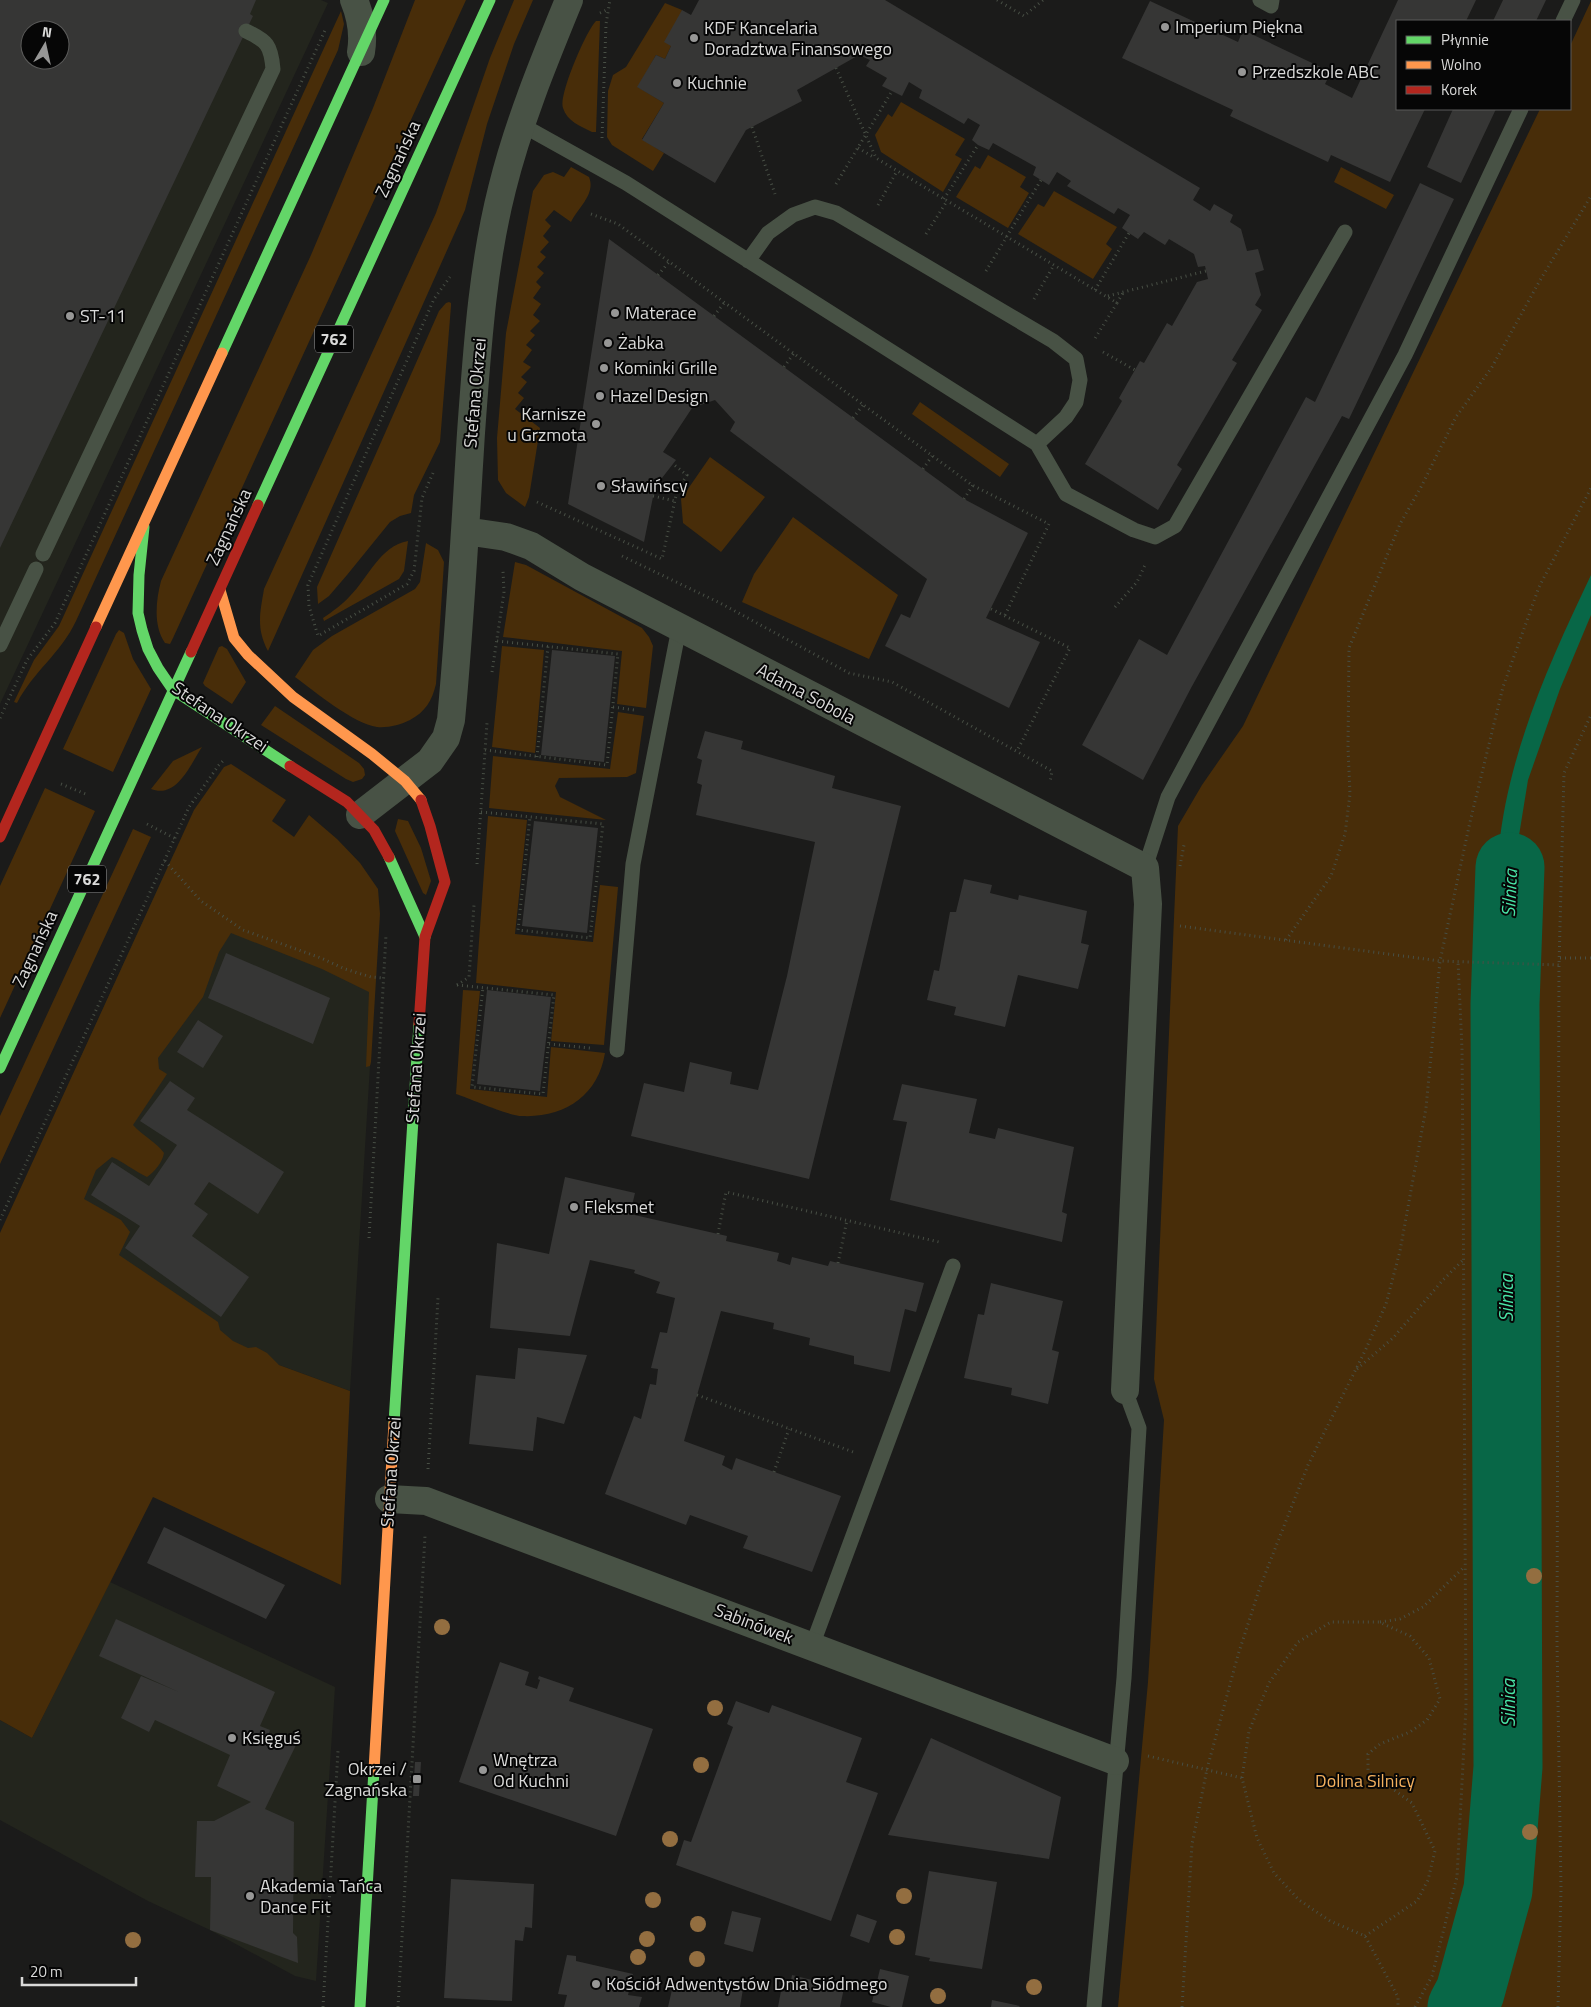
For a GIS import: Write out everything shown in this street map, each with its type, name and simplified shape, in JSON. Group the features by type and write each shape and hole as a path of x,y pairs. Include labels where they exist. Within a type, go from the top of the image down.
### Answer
{"main road":[{"path":"0,836 384,0"},
{"name":"Zagnańska","path":"0,1068 490,0"},
{"name":"Stefana Okrzei","path":"145,521 136,597 138,621 156,666 174,690 348,802 374,830 390,856 424,937"},
{"name":"Stefana Okrzei","path":"220,590 234,638 248,655 293,697 406,781 421,800 430,826 444,882 424,937 360,2007"}],"street":[{"path":"354,0 361,24 361,52"},
{"name":"Stefana Okrzei","path":"360,815 430,761 446,738 451,720 476,358 488,263 502,189 549,49 570,0"},
{"name":"Adama Sobola","path":"465,531 506,537 531,546 582,577 679,628 1144,868"},
{"path":"1125,1390 1148,904 1144,868"},
{"name":"Sabinówek","path":"389,1499 426,1501 812,1646 1128,1758"}],"lane":[{"path":"1260,0 1271,6 1272,0"},
{"path":"1563,20 1573,0"},
{"path":"43,554 272,69 272,52 263,39 246,31"},
{"path":"1144,868 1168,796 1405,355 1521,110"},
{"path":"522,125 626,183 1036,444 1066,494 1134,530 1155,537 1175,526 1345,232"},
{"path":"748,262 768,233 793,215 815,207 836,213 1053,341 1076,359 1080,380 1076,402 1066,417 1036,444"},
{"path":"0,645 36,569"},
{"path":"617,1050 634,864 679,628"},
{"path":"812,1646 953,1266"},
{"path":"1094,2007 1128,1758 1124,1678 1139,1428 1125,1390"}],"path":[{"path":"601,143 606,24 610,0"},
{"path":"997,0 1024,16 1043,0"},
{"path":"0,718 27,660 55,623 328,25"},
{"path":"836,68 876,158"},
{"path":"831,186 837,183 892,91"},
{"path":"752,127 776,195"},
{"path":"912,257 978,145"},
{"path":"858,148 1116,302"},
{"path":"864,229 897,171"},
{"path":"972,293 1041,180"},
{"path":"770,201 781,193"},
{"path":"1286,940 1331,876 1345,834 1350,794 1348,747 1349,648 1400,524 1422,487 1456,417 1492,366 1539,282 1591,196"},
{"path":"591,214 618,224 973,485 1049,524 1004,616"},
{"path":"1095,290 1129,233"},
{"path":"658,275 668,262"},
{"path":"1021,322 1054,265"},
{"path":"436,468 422,498 414,571 407,584 318,636 309,606 308,585 434,299 455,270"},
{"path":"1107,296 1206,271"},
{"path":"1078,367 1116,302 1124,292"},
{"path":"714,316 724,303"},
{"path":"1091,345 1135,370"},
{"path":"784,367 794,353"},
{"path":"853,418 863,405"},
{"path":"923,469 932,456"},
{"path":"537,502 662,559 677,490 687,475 673,464"},
{"path":"964,499 973,485"},
{"path":"1182,2007 1192,1844 1207,1769 1238,1656 1260,1587 1308,1465 1355,1372 1386,1304 1400,1251 1426,1108 1440,961 1470,822 1503,687 1539,587 1591,488"},
{"path":"653,496 675,500"},
{"path":"490,680 504,592 503,563 506,537"},
{"path":"1115,607 1137,582 1149,557"},
{"path":"702,594 849,673 892,682 1052,771"},
{"path":"991,609 1070,648 1017,751"},
{"path":"485,750 607,765 618,654 497,641"},
{"path":"537,757 548,646"},
{"path":"613,707 637,711"},
{"path":"477,870 488,715"},
{"path":"1558,2007 1561,1889 1556,1640 1559,966 1564,773 1591,715"},
{"path":"0,1220 189,807 219,765 228,757"},
{"path":"58,782 92,797"},
{"path":"481,812 602,824 590,938 518,930 530,817"},
{"path":"145,823 176,839"},
{"path":"1180,868 1185,840"},
{"path":"165,861 201,901 243,930 321,958 345,969 371,977 384,978"},
{"path":"475,900 469,977 457,985 484,987 554,995 543,1094 472,1087 484,987"},
{"path":"1170,924 1440,961 1559,966"},
{"path":"369,1247 386,929"},
{"path":"1560,958 1591,958"},
{"path":"1415,2007 1432,1976 1457,1877 1466,1707 1462,1049 1458,961"},
{"path":"549,1044 595,1048"},
{"path":"718,1234 726,1192 943,1243 952,1253 954,1259 953,1266"},
{"path":"838,1263 847,1220"},
{"path":"1355,1372 1393,1338 1443,1280 1464,1259"},
{"path":"428,1473 437,1318"},
{"path":"696,1395 880,1462"},
{"path":"774,1472 789,1429"},
{"path":"398,2007 425,1536"},
{"path":"1398,2007 1398,1997 1365,1936 1330,1921 1299,1900 1274,1873 1256,1838 1242,1778 1249,1731 1269,1683 1298,1642 1331,1622 1379,1622 1400,1619 1423,1606 1465,1566"},
{"path":"1365,1936 1417,1901 1428,1880 1435,1851 1412,1803 1368,1771 1368,1754 1380,1744 1410,1732 1427,1720 1440,1699 1429,1658 1410,1636 1379,1622"},
{"path":"1128,1758 1207,1769 1242,1778"}],"shaded area":[{"path":"0,0 321,0 328,3 0,704"},
{"path":"174,853 376,969 350,1391 233,1348 18,1195"},
{"path":"110,1582 335,1687 316,1981 295,1976 210,1930 148,1901 0,1820 0,1720 32,1738"}],"green space":[{"path":"415,0 466,0 173,638 170,644 165,643 157,621 157,604 161,581 311,255 373,108"},
{"path":"514,0 533,0 514,44 487,124 465,210 268,651 260,628 260,613 264,589 436,213 490,58"},
{"name":"Dolina Silnicy","path":"1591,1 1591,2007 1118,2007 1148,1682 1164,1420 1154,1379 1178,826 1202,785 1243,726 1540,110 1571,110 1571,44"},
{"path":"665,3 682,10 671,46 665,59 656,55 638,87 664,103 642,139 664,153 653,171 612,145 607,137 608,91 613,75 626,67"},
{"path":"341,11 344,24 338,50 76,621 63,643 31,682 17,703 14,702 34,660 59,626"},
{"path":"596,21 600,21 596,132 592,132 574,123 565,113 563,101 574,64 586,37"},
{"path":"901,102 965,139 955,155 962,159 943,192 881,152 875,135 888,114 892,117"},
{"path":"988,155 1026,177 1020,187 1029,193 1008,228 956,197 975,166 980,169"},
{"path":"571,167 589,177 590,189 585,201 571,222 554,210 545,220 551,226 543,236 549,242 540,252 546,257 537,267 544,273 536,282 541,287 533,298 541,304 533,315 540,321 530,331 535,335 526,345 532,350 523,362 531,367 521,377 527,382 518,393 524,398 515,409 540,428 529,497 525,507 506,493 498,480 497,438 506,333 533,191 544,175 553,172 564,177"},
{"path":"1341,167 1394,195 1386,209 1334,182"},
{"path":"1054,191 1117,227 1106,244 1112,249 1093,279 1018,234 1038,204 1044,207"},
{"path":"449,302 451,306 440,442 414,495 411,513 400,516 390,522 329,596 318,604 317,587 439,311"},
{"path":"920,402 1009,464 1000,477 912,414"},
{"path":"710,457 765,497 721,552 683,523 681,499"},
{"path":"793,517 898,595 869,659 742,602 754,574"},
{"path":"408,541 404,571 399,579 324,621 323,618 344,602 382,556 398,544"},
{"path":"426,543 438,550 444,562 436,684 430,701 424,710 415,717 398,725 377,727 368,725 346,714 295,677 313,650 332,636 415,589 420,582"},
{"path":"515,562 526,565 642,628 653,646 646,708 617,704 622,651 503,637"},
{"path":"119,630 124,633 133,659 151,689 113,772 63,749"},
{"path":"222,646 227,649 246,682 232,704 203,683 219,647"},
{"path":"502,646 544,650 535,753 492,747"},
{"path":"275,706 359,763 364,769 365,775 362,779 353,782 346,779 261,725"},
{"path":"618,712 644,716 636,773 627,777 559,778 555,786 560,797 606,820 489,808 493,756 610,769"},
{"path":"202,747 187,771 175,785 160,791 151,789 173,761"},
{"path":"231,764 286,800 272,821 294,837 309,815 337,839 360,863 378,889 380,914 370,1066 366,1067 369,992 322,969 231,933 219,952 203,997 158,1058 159,1069 167,1074 133,1125 164,1153 160,1163 147,1177 112,1157 96,1170 84,1199 121,1220 130,1232 119,1255 218,1322 220,1330 233,1341 248,1348 256,1347 267,1353 279,1365 350,1391 341,1585 153,1497 32,1738 0,1720 0,1233 194,810 224,767"},
{"path":"45,788 95,811 0,1018 0,886"},
{"path":"488,816 527,820 515,934 593,942 600,885 618,887 604,1045 551,1041 556,992 476,983"},
{"path":"398,819 408,821 421,848 431,881 426,895 423,893 395,831"},
{"path":"133,829 151,837 0,1164 0,1116"},
{"path":"463,990 480,991 470,1089 547,1097 551,1047 605,1053 595,1081 587,1092 565,1108 537,1116 516,1115 456,1094"}],"water":[{"path":"1591,575 1591,615 1560,689 1528,780 1517,848 1513,899 1514,961 1497,961 1499,847 1504,811 1512,776 1533,707"}],"building":[{"path":"0,0 256,0 250,14 253,16 0,548"},
{"path":"699,0 885,0 1200,188 1193,200 1210,211 1214,204 1233,215 1230,222 1241,229 1247,251 1258,249 1264,270 1255,273 1261,295 1255,305 1262,310 1232,360 1237,363 1177,465 1182,469 1158,510 1085,464 1122,401 1119,398 1140,361 1144,363 1167,323 1172,326 1197,282 1208,279 1205,266 1198,267 1194,254 1169,239 1165,245 1144,232 1138,239 1122,228 1130,215 1118,208 1114,214 1067,186 1071,181 1057,172 1049,185 1033,175 1036,167 993,143 989,150 978,145 972,140 980,125 968,118 964,124 919,98 922,90 909,82 902,96 882,86 887,78 866,66 870,60 859,55 797,90 802,101 746,130 715,183 642,140 664,103 637,87 656,55 665,59 671,46 664,42 682,10 691,15"},
{"path":"1398,0 1476,0 1466,20 1396,20 1396,110 1425,110 1390,182 1331,155 1328,162 1230,116 1233,110 1122,58 1150,1 1238,42 1243,30 1331,72 1325,84 1352,98"},
{"path":"1503,0 1546,0 1536,20 1493,20"},
{"path":"1453,110 1496,110 1461,183 1427,167"},
{"path":"1420,183 1454,199 1349,419 1342,416 1191,688 1143,780 1082,745 1139,639 1167,655 1306,397 1315,402"},
{"path":"609,239 964,499 1028,533 986,618 1040,642 1009,708 885,646 901,614 910,618 927,579 730,431 735,422 715,400 692,408 663,452 676,460 655,487 644,542 568,504"},
{"path":"552,650 615,656 604,762 541,755"},
{"path":"705,731 743,741 741,749 835,776 832,788 901,806 809,1179 631,1136 644,1083 684,1092 690,1062 732,1072 730,1084 758,1090 787,976 815,842 696,815 702,785 697,783 702,760 697,758"},
{"path":"534,821 598,828 587,933 522,926"},
{"path":"964,879 992,885 990,893 1018,900 1019,895 1087,911 1081,943 1089,945 1078,989 1018,975 1005,1027 954,1015 956,1007 927,1000 934,970 939,971 950,912 956,912"},
{"path":"226,953 330,998 313,1044 208,998"},
{"path":"487,990 551,997 540,1091 477,1084"},
{"path":"198,1020 223,1036 203,1068 177,1052"},
{"path":"170,1081 195,1098 187,1110 284,1172 258,1214 209,1182 194,1204 208,1214 192,1236 249,1277 221,1317 125,1248 140,1226 91,1195 112,1162 149,1186 177,1145 140,1121"},
{"path":"902,1084 977,1099 969,1133 995,1139 998,1128 1074,1147 1062,1212 1067,1214 1062,1242 890,1200 907,1122 893,1120"},
{"path":"565,1177 635,1193 630,1214 727,1236 726,1241 779,1253 777,1261 790,1265 792,1257 828,1266 830,1261 924,1283 916,1312 905,1309 890,1372 854,1364 854,1356 809,1345 810,1338 773,1329 774,1323 721,1311 684,1441 725,1456 722,1465 732,1470 736,1458 841,1496 812,1572 743,1548 748,1536 690,1515 686,1525 605,1494 634,1416 641,1419 650,1384 656,1385 658,1369 651,1368 660,1332 667,1333 675,1298 656,1293 660,1282 634,1273 635,1270 590,1260 570,1336 490,1328 497,1243 549,1254"},
{"path":"991,1283 1063,1301 1052,1350 1059,1352 1048,1404 1011,1395 1012,1388 964,1378 978,1314 984,1315"},
{"path":"518,1348 587,1355 564,1424 537,1417 533,1451 469,1444 476,1375 515,1379"},
{"path":"164,1527 285,1585 266,1619 147,1563"},
{"path":"116,1619 275,1692 260,1726 270,1730 269,1733 296,1745 265,1809 294,1822 293,1933 297,1937 298,1963 210,1930 211,1877 195,1877 197,1821 214,1821 251,1802 217,1786 230,1755 155,1720 149,1732 121,1718 141,1676 179,1692 99,1656"},
{"path":"500,1662 529,1672 525,1685 537,1689 540,1680 538,1679 539,1676 574,1688 569,1701 653,1729 616,1836 459,1782"},
{"path":"736,1701 769,1713 772,1705 862,1738 846,1782 878,1793 831,1921 676,1865 684,1840 691,1842 733,1727 727,1724"},
{"path":"931,1738 1061,1797 1049,1859 888,1835"},
{"path":"415,1762 421,1762 419,1796 413,1796"},
{"path":"929,1871 997,1882 982,1969 929,1961 930,1958 915,1955"},
{"path":"451,1879 534,1884 532,1928 525,1927 523,1941 515,1940 512,2001 444,1998"},
{"path":"732,1911 761,1918 753,1952 724,1944"},
{"path":"857,1914 877,1921 869,1943 850,1936"},
{"name":"Kościół Adwentystów Dnia Siódmego","path":"567,1955 576,1956 576,1961 633,1974 628,1995 642,1997 639,2007 564,2007 567,1995 558,1994"},
{"path":"880,1969 909,1976 902,2007 891,2007 872,2002"},
{"path":"792,1975 844,1988 840,2007 778,2007 781,1991 789,1992"},
{"path":"700,1980 743,1989 740,2007 668,2007 674,1981 699,1987"},
{"path":"992,2000 1020,2006 991,2007"}],"waterway":[{"name":"Silnica","path":"1462,2007 1470,1992 1498,1890 1508,1767 1505,1004 1510,867"}],"traffic: fast":[{"path":"222,353 384,0"},
{"path":"258,505 490,0"},
{"path":"144,527 139,575 138,613 148,649 158,668 173,690 290,766"},
{"path":"0,1068 191,652"},
{"path":"389,857 425,937"},
{"path":"394,1423 419,1024"},
{"path":"360,2007 374,1770"}],"traffic: slow":[{"path":"96,627 222,353"},
{"path":"220,590 234,638 248,655 293,697 372,754 405,781 421,800"},
{"path":"374,1770 394,1423"}],"traffic: jam":[{"path":"191,652 258,505"},
{"path":"0,837 96,627"},
{"path":"290,766 347,802 374,830 389,857"},
{"path":"419,1024 425,937 445,882 421,800"}],"place":[{"name":"Imperium Piękna","path":"1165,27"},
{"name":"KDF Kancelaria Doradztwa Finansowego","path":"694,38"},
{"name":"Przedszkole ABC","path":"1242,72"},
{"name":"Kuchnie","path":"677,83"},
{"name":"Materace","path":"615,313"},
{"name":"ST-11","path":"70,316"},
{"name":"Żabka","path":"608,343"},
{"name":"Kominki Grille","path":"604,368"},
{"name":"Hazel Design","path":"600,396"},
{"name":"Karnisze u Grzmota","path":"596,424"},
{"name":"Sławińscy","path":"601,486"},
{"name":"Fleksmet","path":"574,1207"},
{"name":"Księguś","path":"232,1738"},
{"name":"Wnętrza Od Kuchni","path":"483,1770"},
{"name":"Okrzei / Zagnańska","path":"417,1779"},
{"name":"Akademia Tańca Dance Fit","path":"250,1896"},
{"name":"Kościół Adwentystów Dnia Siódmego","path":"596,1984"}]}
